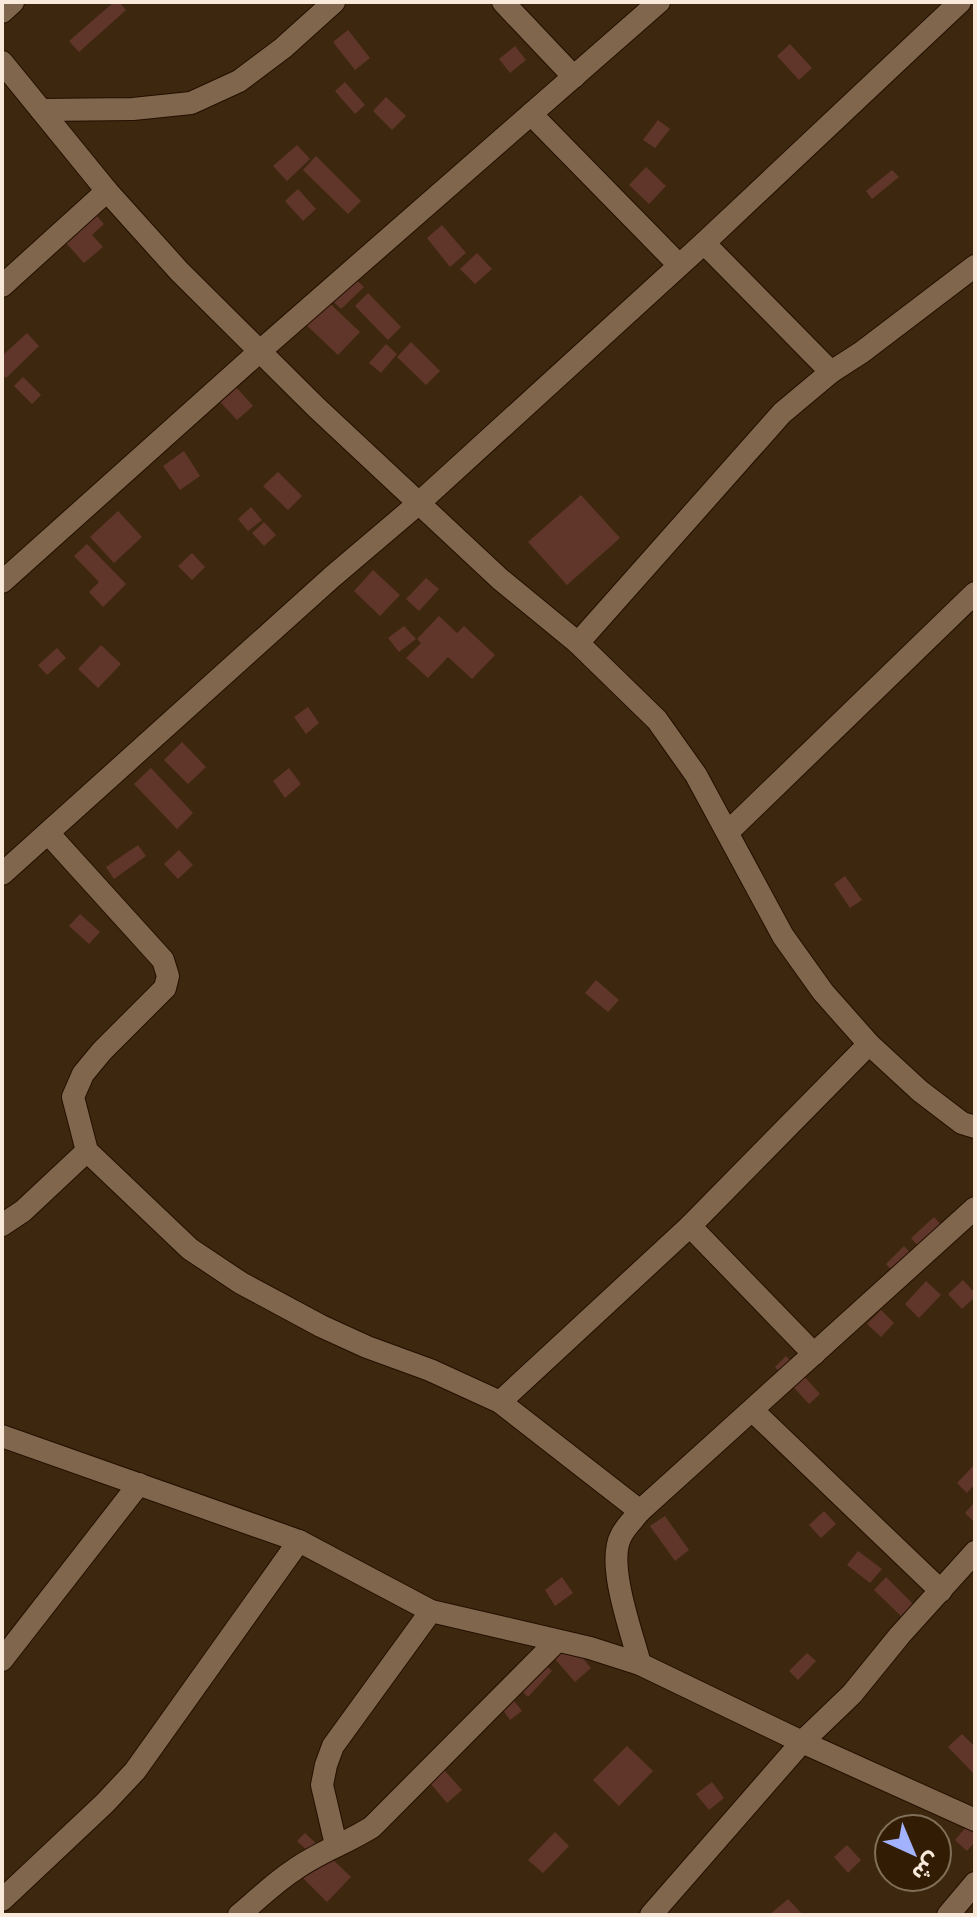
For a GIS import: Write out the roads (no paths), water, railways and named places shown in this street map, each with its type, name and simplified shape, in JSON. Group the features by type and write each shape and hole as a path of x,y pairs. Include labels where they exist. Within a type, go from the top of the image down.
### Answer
{"street":[{"path":"2,12 13,2"},
{"path":"41,110 133,109 191,103 239,81 283,48 334,2"},
{"path":"503,2 574,77"},
{"path":"2,582 260,351 659,2"},
{"path":"2,874 309,597 419,503 704,243 960,2"},
{"path":"2,62 107,191 179,271 317,408 500,579 578,643 657,720 696,775 783,936 823,992 869,1044 920,1091 962,1123 975,1127"},
{"path":"531,114 679,265"},
{"path":"2,286 107,191"},
{"path":"704,243 831,372"},
{"path":"578,643 782,413 831,372 975,266"},
{"path":"728,832 975,593"},
{"path":"48,833 163,960 168,976 165,988 83,1074 73,1097 87,1151 190,1249 241,1283 321,1326 500,1402 640,1511"},
{"path":"500,1402 690,1226 869,1044"},
{"path":"2,1225 23,1211 87,1151"},
{"path":"640,1664 616,1571 615,1555 620,1536 640,1511 975,1208"},
{"path":"690,1226 814,1354"},
{"path":"752,1410 941,1591"},
{"path":"2,1436 299,1541 431,1611 590,1648 640,1664 975,1820"},
{"path":"2,1660 139,1484"},
{"path":"2,1900 135,1771 299,1541"},
{"path":"651,1915 802,1742 852,1694 975,1552"},
{"path":"336,1845 322,1785 333,1746 431,1611"},
{"path":"239,1915 293,1870 372,1827 557,1641"},
{"path":"948,1915 975,1883"}]}
